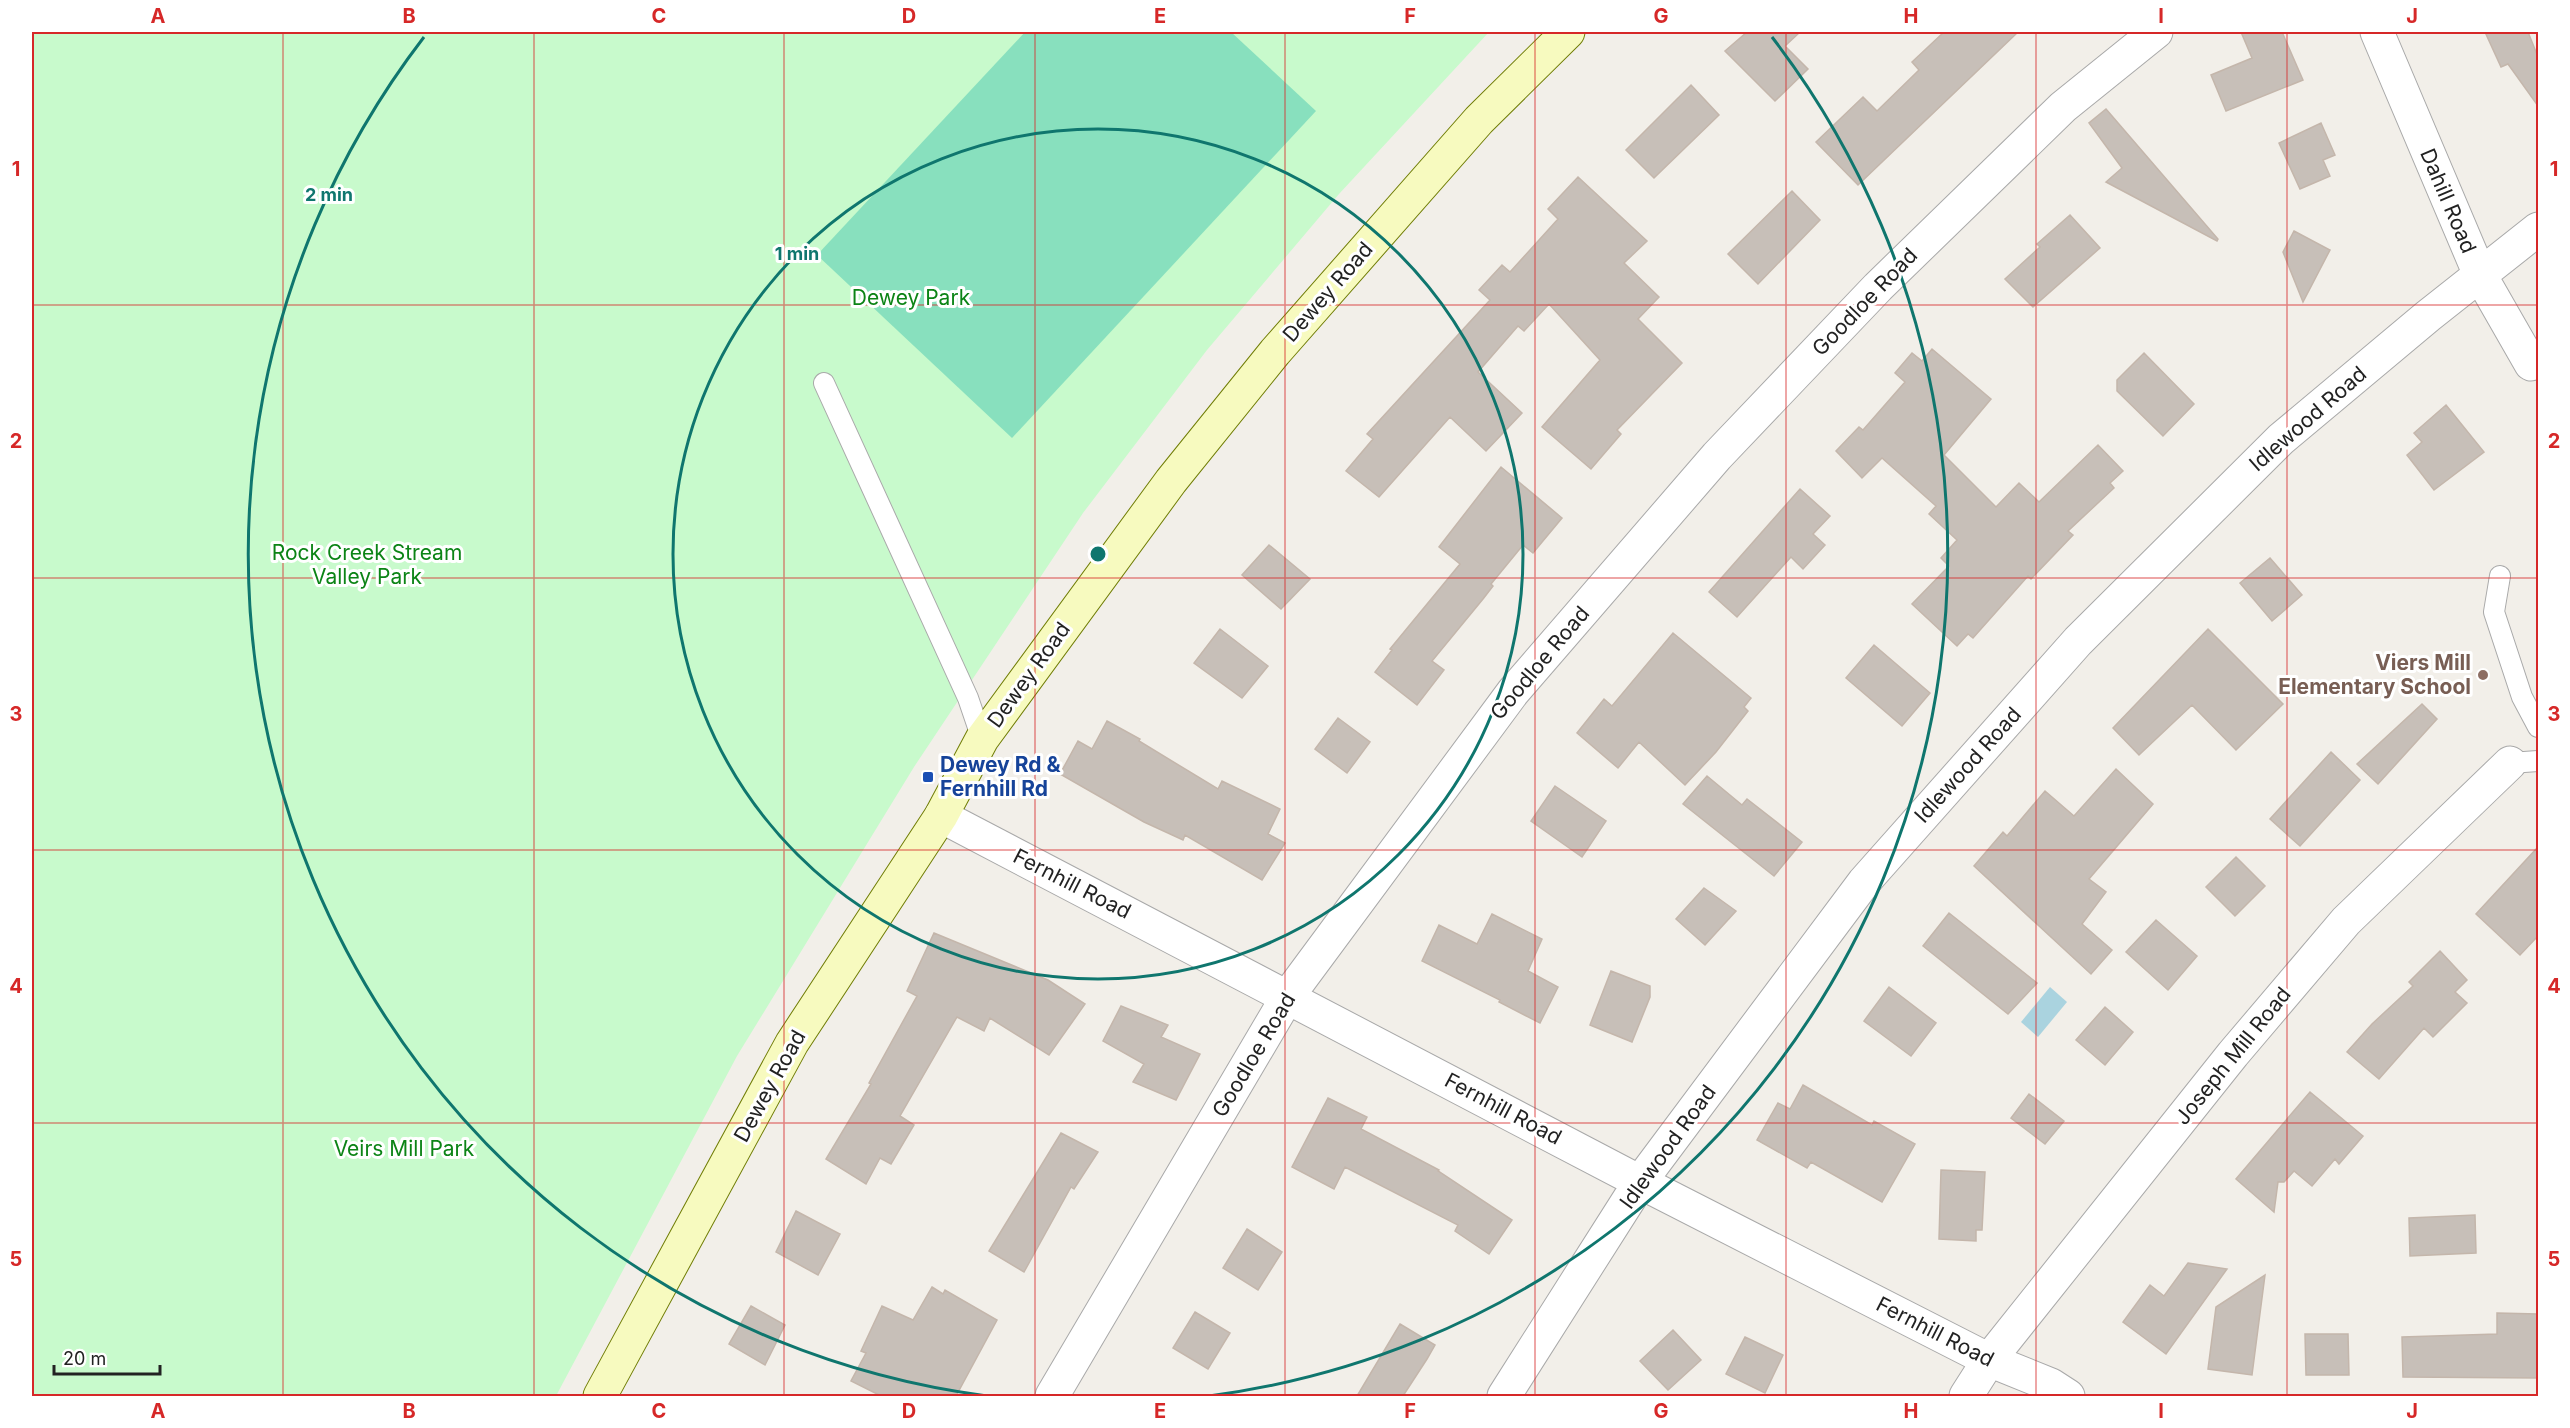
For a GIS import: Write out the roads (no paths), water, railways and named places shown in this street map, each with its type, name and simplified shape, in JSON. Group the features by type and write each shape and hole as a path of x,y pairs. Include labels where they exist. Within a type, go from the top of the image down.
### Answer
{"street":[{"name":"Dewey Road","path":"600,1396 792,1043 941,816 982,739 1171,481 1275,352 1479,120 1568,32"},
{"name":"Goodloe Road","path":"1052,1396 1288,996 1513,692 1717,456 1878,286 2063,107 2156,32"},
{"name":"Dahill Road","path":"2377,32 2480,275 2531,364"},
{"name":"Idlewood Road","path":"1504,1396 1640,1182 1864,882 2078,641 2281,439 2538,229"},
{"name":"Joseph Mill Road","path":"1966,1396 1989,1360 2233,1054 2346,921 2524,762"},
{"name":"Fernhill Road","path":"941,816 1640,1182 1989,1360 2051,1385 2068,1396"}],"lane":[{"path":"824,383 968,698 982,739"},
{"path":"2500,576 2494,612 2522,697 2538,727"}],"water":[{"path":"2050,987 2067,1002 2038,1037 2021,1022"}],"place":[{"name":"Viers Mill Elementary School","path":"2483,675"},
{"name":"Dewey Rd & Fernhill Rd","path":"928,777"}],"park label":[{"name":"Dewey Park","path":"911,298"},
{"name":"Rock Creek Stream Valley Park","path":"367,565"},
{"name":"Veirs Mill Park","path":"404,1149"}]}
